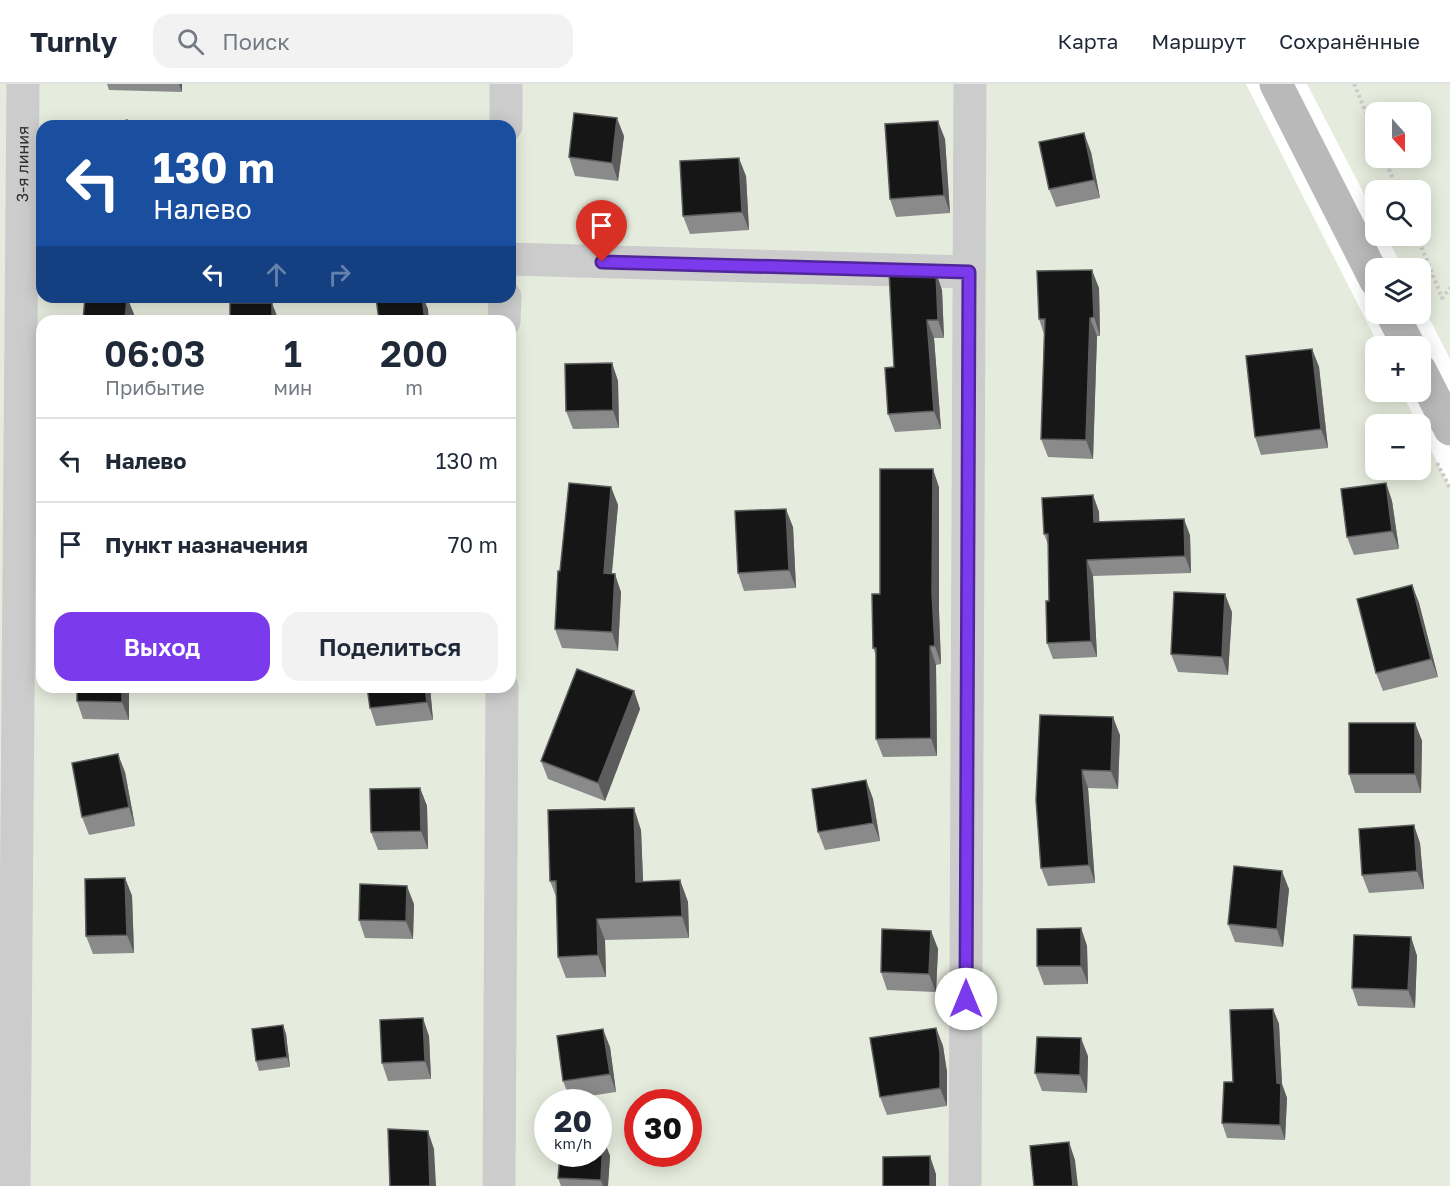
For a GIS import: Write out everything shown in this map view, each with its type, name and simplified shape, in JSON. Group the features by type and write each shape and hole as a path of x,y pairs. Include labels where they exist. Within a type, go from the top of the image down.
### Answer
{"main road":[{"path":"1276,84 1365,259"},
{"path":"1431,392 1450,429"}],"street":[{"name":"3-я линия","path":"14,1186 23,84"},
{"path":"506,84 506,120"},
{"path":"965,1186 970,84"},
{"path":"516,259 969,272"},
{"path":"499,1186 502,693"}],"path":[{"path":"1354,84 1365,110"},
{"path":"1421,246 1443,298 1450,288"}],"green space":[{"path":"0,84 1246,84 1365,318 1365,324 1368,324 1374,336 1365,336 1365,402 1406,402 1413,414 1365,414 1365,480 1431,480 1431,450 1450,488 1450,1186 0,1186"},
{"path":"1307,84 1450,84 1450,359 1431,322 1431,258 1398,258 1391,246 1431,246 1431,180 1365,180 1365,196"}],"building":[{"path":"574,113 617,118 612,163 569,157"},
{"path":"938,121 944,195 890,199 885,124"},
{"path":"1084,133 1094,180 1049,189 1039,142"},
{"path":"739,158 742,212 683,216 680,161"},
{"path":"1092,270 1094,317 1090,318 1086,440 1041,439 1045,319 1039,319 1037,271"},
{"path":"889,271 936,272 938,320 927,320 934,411 888,414 885,368 894,367"},
{"path":"84,303 126,303 126,315 84,315"},
{"path":"230,303 272,303 272,315 230,315"},
{"path":"377,303 423,303 424,315 378,315"},
{"path":"1312,349 1321,429 1255,437 1246,356"},
{"path":"612,363 613,410 566,411 565,364"},
{"path":"880,469 933,469 932,593 935,646 930,646 931,738 876,739 876,648 873,648 872,594 880,594"},
{"path":"569,483 611,487 604,573 615,574 612,632 555,629 558,571 560,571"},
{"path":"1386,483 1392,531 1347,537 1341,489"},
{"path":"1093,495 1094,522 1184,519 1185,556 1087,560 1091,641 1047,643 1048,534 1044,534 1042,498"},
{"path":"786,509 789,570 738,573 735,511"},
{"path":"1412,585 1431,659 1376,673 1357,599"},
{"path":"1174,592 1225,594 1222,657 1171,654"},
{"path":"577,669 634,691 598,783 541,761"},
{"path":"77,693 122,693 122,702 77,701"},
{"path":"368,693 426,693 427,702 370,708"},
{"path":"1040,715 1113,717 1111,771 1082,770 1089,865 1041,868 1036,800"},
{"path":"1349,723 1415,723 1415,774 1349,774"},
{"path":"118,754 129,807 82,817 72,763"},
{"path":"866,780 873,823 818,832 812,789"},
{"path":"420,788 421,831 371,832 370,789"},
{"path":"634,808 636,882 680,880 682,916 597,919 598,955 558,957 556,881 550,881 548,810"},
{"path":"1414,825 1417,871 1362,875 1359,829"},
{"path":"1234,866 1282,871 1277,929 1228,924"},
{"path":"125,878 127,935 86,936 85,879"},
{"path":"360,884 407,886 406,921 359,920"},
{"path":"1081,928 1081,966 1037,966 1037,929"},
{"path":"882,929 931,931 929,974 881,972"},
{"path":"1354,935 1411,937 1408,990 1352,988"},
{"path":"1273,1009 1277,1083 1281,1084 1280,1125 1222,1123 1224,1082 1233,1082 1230,1010"},
{"path":"423,1018 425,1061 382,1063 380,1020"},
{"path":"283,1025 287,1057 256,1061 252,1029"},
{"path":"936,1028 940,1053 940,1088 880,1097 870,1038"},
{"path":"603,1029 610,1074 563,1081 557,1036"},
{"path":"1037,1037 1081,1038 1080,1075 1035,1073"},
{"path":"388,1129 428,1131 430,1186 390,1186"},
{"path":"1069,1142 1073,1186 1034,1186 1030,1146"},
{"path":"930,1156 930,1186 883,1186 883,1157"},
{"path":"559,1167 602,1167 601,1180 558,1178"}],"route":[{"path":"602,262 969,272 966,999"}]}
